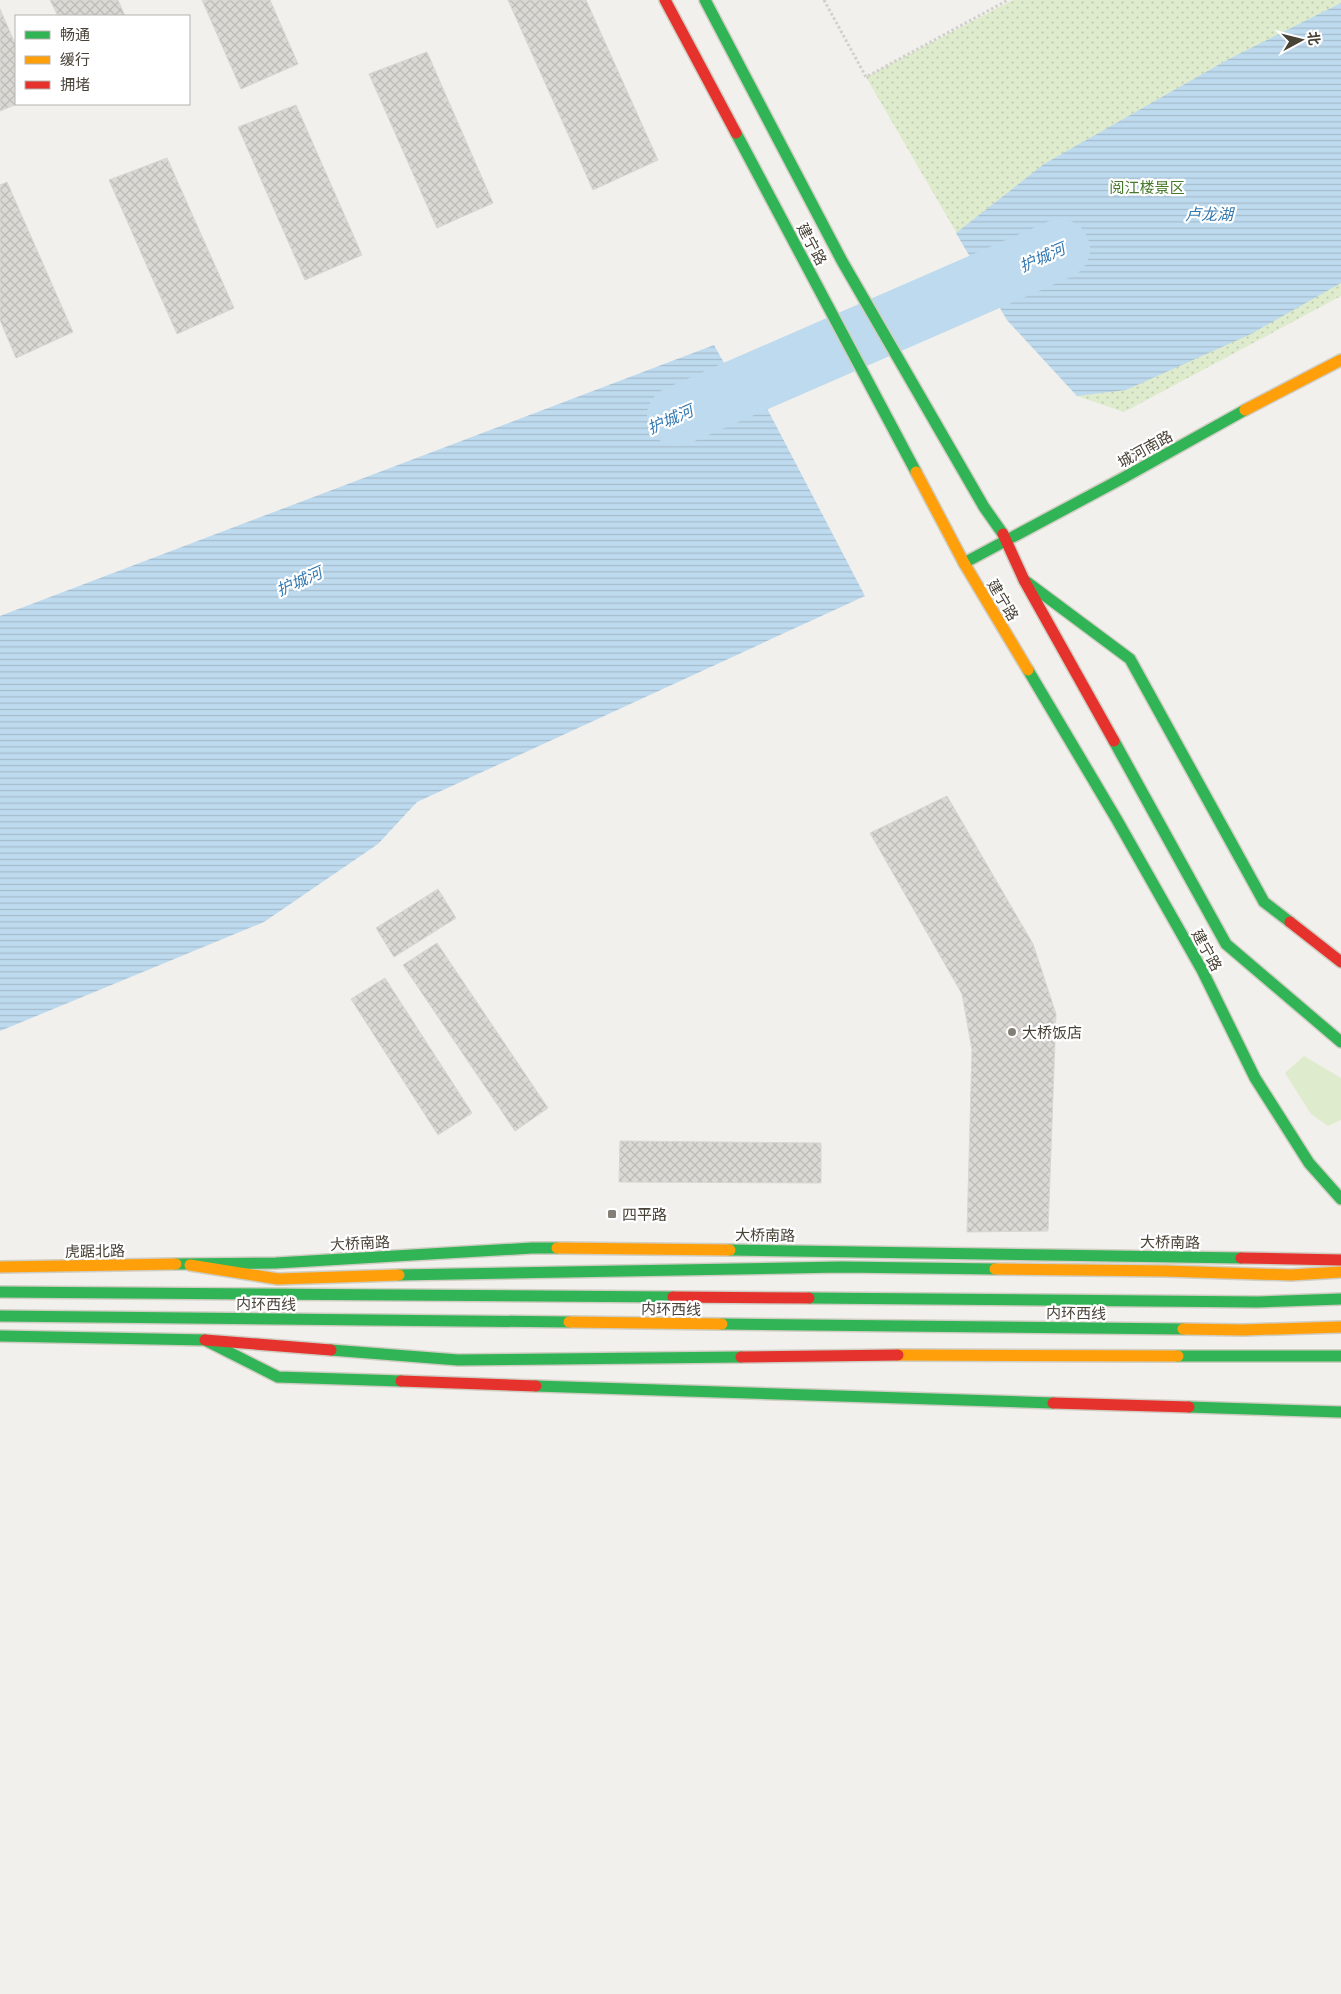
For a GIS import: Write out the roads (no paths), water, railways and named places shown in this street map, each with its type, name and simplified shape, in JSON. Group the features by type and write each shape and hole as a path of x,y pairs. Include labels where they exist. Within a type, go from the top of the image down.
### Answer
{"main road":[{"name":"建宁路","path":"665,0 964,563 1117,820 1202,970 1255,1078 1308,1163 1341,1199"},
{"name":"建宁路","path":"704,0 842,261 984,507 1007,540 1024,580 1226,944 1341,1042"},
{"name":"城河南路","path":"964,563 1123,478 1270,396 1341,360"},
{"path":"1024,580 1130,658 1264,902 1341,962"},
{"name":"大桥南路","path":"190,1265 276,1263 532,1248 780,1250 1341,1260"},
{"path":"190,1265 278,1279 490,1272 842,1267 1166,1271 1291,1275 1341,1272"},
{"name":"虎踞北路","path":"0,1267 190,1265"},
{"name":"内环西线","path":"0,1292 1258,1302 1341,1299"},
{"name":"内环西线","path":"0,1316 1243,1330 1341,1327"},
{"path":"0,1336 205,1340 458,1360 944,1355 1341,1356"},
{"path":"205,1340 278,1376 1341,1412"}],"water":[{"name":"卢龙湖","path":"1341,3 1341,283 1251,334 1126,390 1077,396 1007,320 956,233 1044,164 1227,60"},
{"path":"714,345 733,379 748,372 865,596 417,802 378,844 264,922 0,1031 0,616"}],"waterway":[{"name":"护城河","path":"677,416 1060,249"}],"place":[{"name":"大桥饭店","path":"1012,1032"},
{"name":"四平路","path":"612,1214"}],"park label":[{"name":"阅江楼景区","path":"1147,187"}]}
